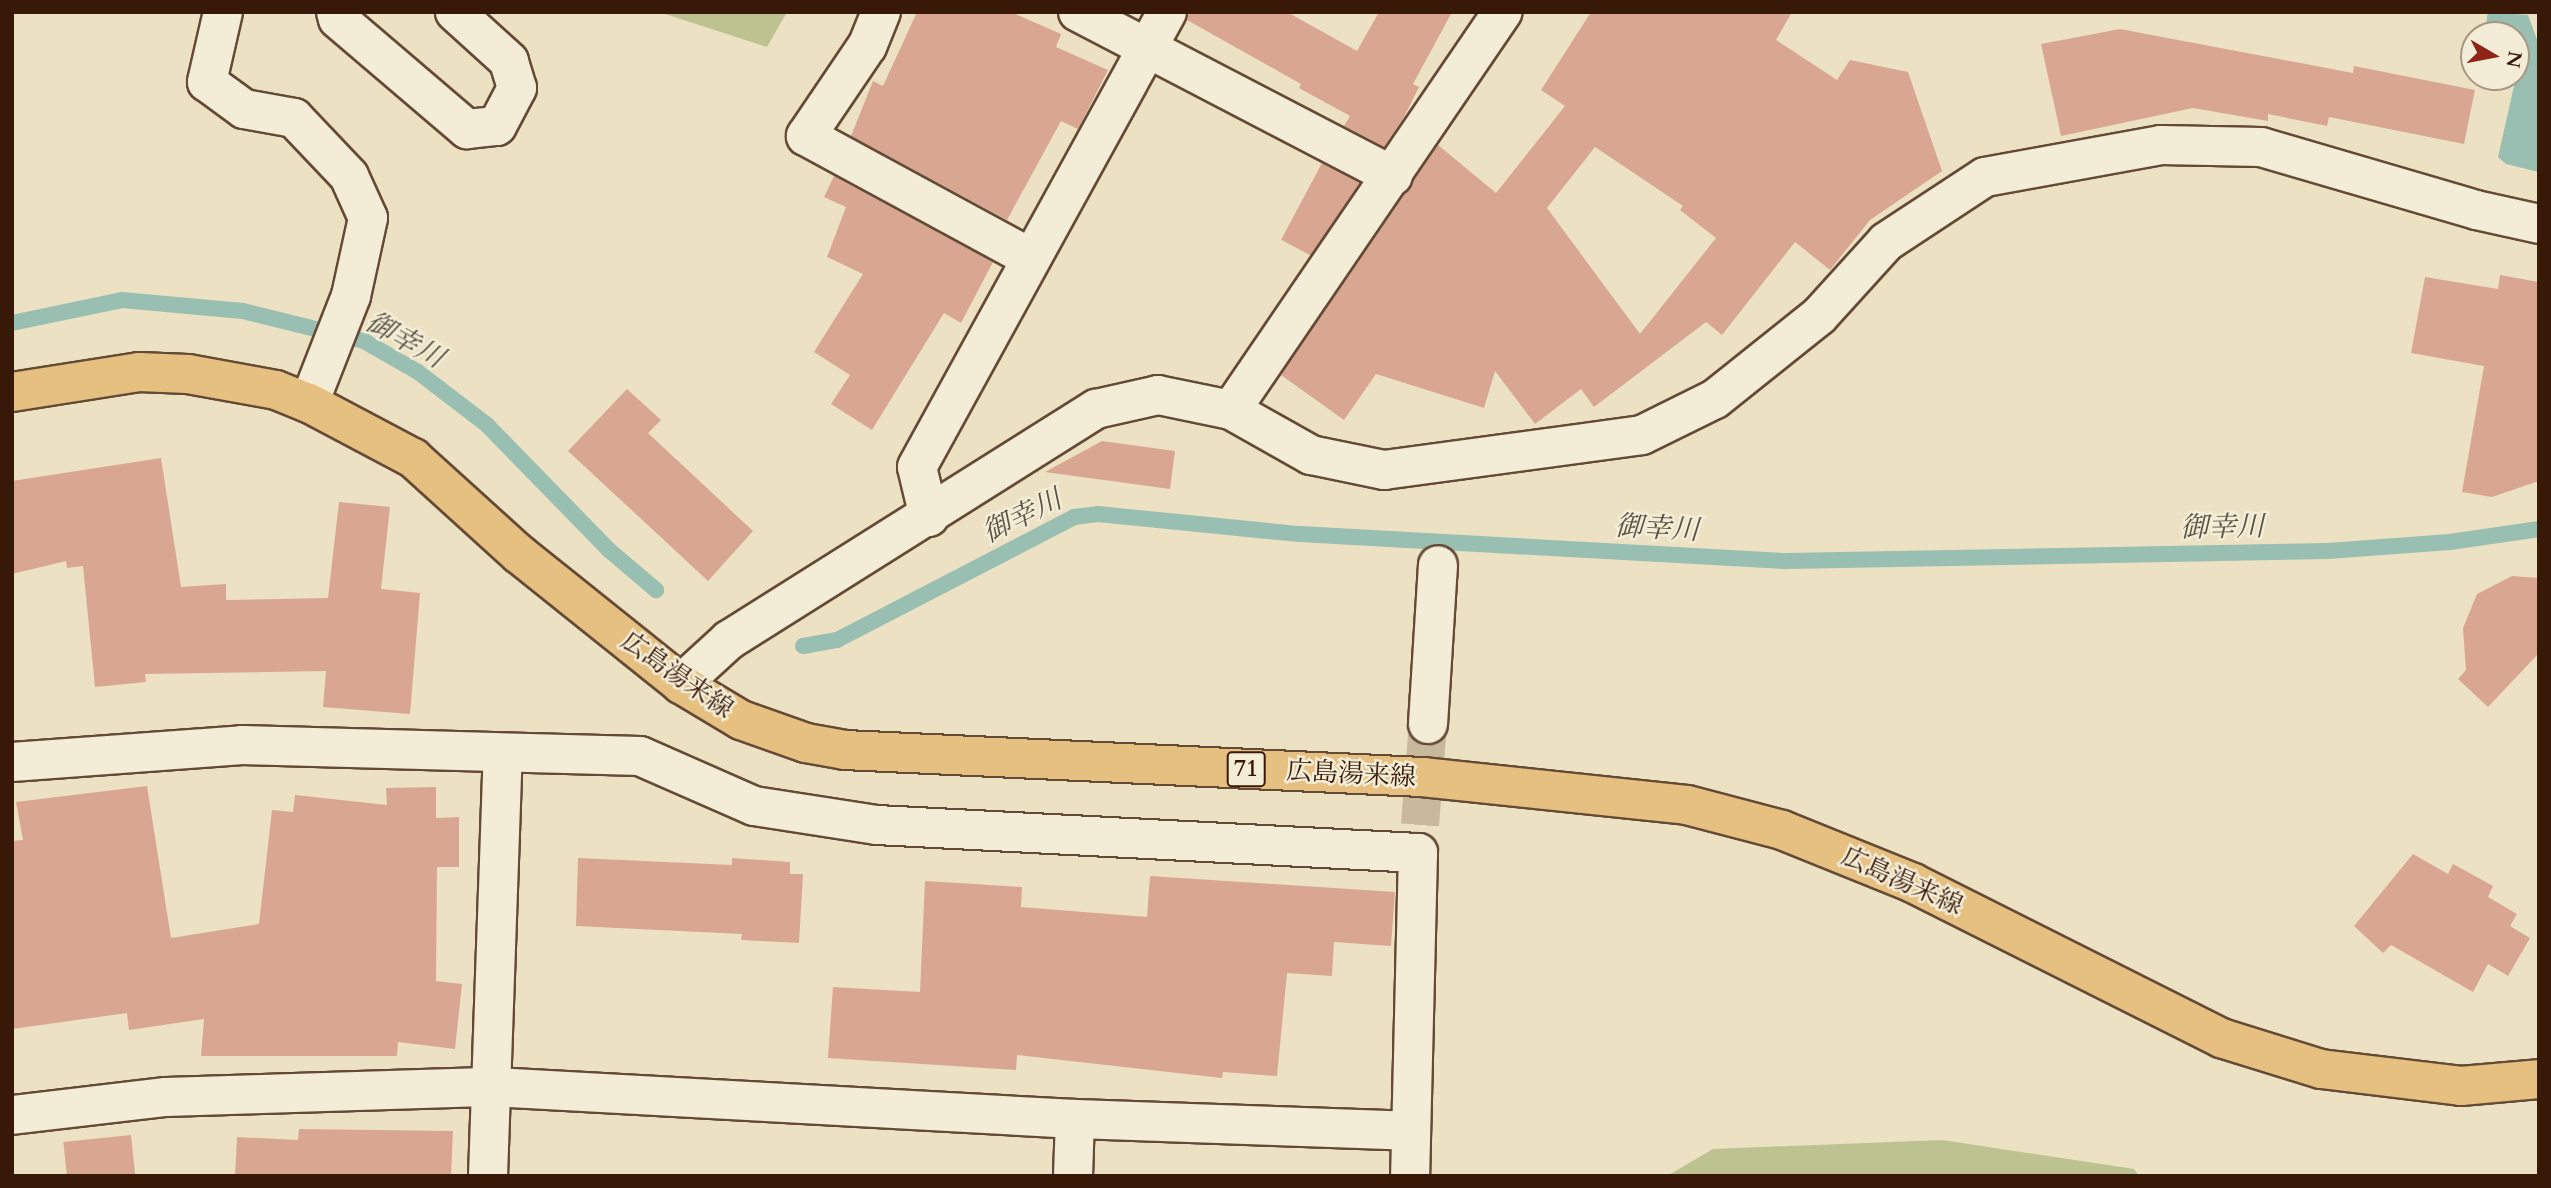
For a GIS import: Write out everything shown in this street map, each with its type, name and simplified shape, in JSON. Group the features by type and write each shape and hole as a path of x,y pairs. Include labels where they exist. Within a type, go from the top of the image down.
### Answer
{"main road":[{"name":"広島湯来線","path":"12,392 139,372 188,374 276,390 309,403 413,458 519,554 681,684 741,720 806,743 845,750 1422,777 1687,805 1782,830 1913,883 2221,1038 2321,1069 2461,1086 2539,1079"}],"street":[{"path":"223,12 207,82 244,109 294,118 349,176 368,218 351,296 309,403"},
{"path":"335,12 338,19 467,129 497,126 517,88 509,61 455,12"},
{"path":"881,12 867,46 806,136 1031,258"},
{"path":"1078,12 1146,50 1393,176"},
{"path":"929,517 918,467 1167,12"},
{"path":"1231,410 1393,176 1502,12"},
{"path":"681,684 729,640 929,517 1096,409 1158,396 1231,410 1311,455 1384,470 1642,435 1714,399 1819,316 1886,242 1985,177 2161,145 2261,147 2476,210 2539,224"},
{"path":"1428,724 1438,565"},
{"path":"12,762 242,746 640,756 754,806 877,825 1419,839 1410,1176"},
{"path":"488,1176 503,754"},
{"path":"12,1115 166,1097 493,1087 1075,1119 1411,1131"},
{"path":"1073,1176 1075,1119"}],"green space":[{"path":"659,12 787,12 767,47"},
{"path":"1942,1140 2134,1169 2139,1176 1667,1176 1713,1149"}],"water":[{"path":"2488,12 2528,15 2539,45 2539,172 2506,164 2498,157 2513,91 2530,91 2530,21 2486,21"}],"building":[{"path":"917,12 1011,12 1061,34 1056,47 1108,70 1078,129 1061,121 1007,220 851,136 873,81 883,86"},
{"path":"1189,12 1287,12 1357,51 1379,12 1452,12 1413,84 1419,87 1404,117 1384,147 1344,126 1350,116 1299,88 1301,84 1187,20"},
{"path":"1591,12 1792,12 1776,40 1837,80 1850,60 1908,72 1942,171 1870,220 1830,270 1795,242 1722,335 1706,322 1594,407 1581,389 1535,424 1495,371 1484,408 1376,374 1344,420 1281,375 1438,145 1496,193 1565,106 1541,90","holes":["1595,147 1683,206 1680,210 1716,238 1640,334 1547,208"]},
{"path":"2120,29 2353,73 2354,66 2460,87 2460,91 2475,91 2464,144 2329,117 2327,126 2268,114 2268,121 2193,108 2061,136 2041,44"},
{"path":"1322,163 1359,183 1318,260 1281,240"},
{"path":"834,176 993,262 961,323 944,313 872,430 831,404 850,375 814,352 863,274 827,257 846,207 824,197"},
{"path":"2500,275 2539,282 2539,481 2492,497 2462,492 2484,366 2411,353 2425,277 2498,289"},
{"path":"627,389 661,420 648,433 753,531 708,581 568,451"},
{"path":"1102,441 1175,451 1170,489 1045,472"},
{"path":"161,458 181,587 226,584 226,600 328,598 339,502 390,507 381,589 420,593 410,714 323,707 326,671 145,674 146,682 95,687 83,566 67,568 66,561 12,574 12,481"},
{"path":"2512,576 2539,578 2539,653 2488,707 2458,679 2466,670 2463,628 2477,594"},
{"path":"147,786 171,938 259,924 272,810 293,812 295,795 387,805 386,788 436,787 436,818 459,817 459,867 437,867 436,981 462,984 455,1049 398,1042 397,1056 201,1056 204,1019 129,1030 127,1013 12,1029 12,841 23,840 16,802"},
{"path":"2413,854 2448,874 2453,864 2493,886 2488,897 2517,914 2510,926 2530,938 2508,976 2488,964 2473,992 2391,945 2383,953 2354,926"},
{"path":"578,858 732,865 732,858 790,862 790,874 803,874 799,943 741,940 742,934 576,926"},
{"path":"1150,876 1395,892 1391,946 1334,942 1332,976 1287,973 1277,1076 1223,1072 1222,1078 1017,1055 1016,1070 828,1058 833,987 920,992 925,881 1022,887 1021,907 1147,917"},
{"path":"299,1129 453,1131 451,1176 235,1176 237,1137 298,1140"},
{"path":"131,1135 135,1176 67,1176 63,1142"}],"waterway":[{"name":"御幸川","path":"12,323 122,300 243,311 364,341 418,372 487,425 609,550 656,590"},
{"name":"御幸川","path":"803,646 837,640 1074,517 1098,514 1300,534 1786,561 2328,551 2450,542 2539,529"}],"tunnel":[{"path":"1420,825 1428,724"}]}
